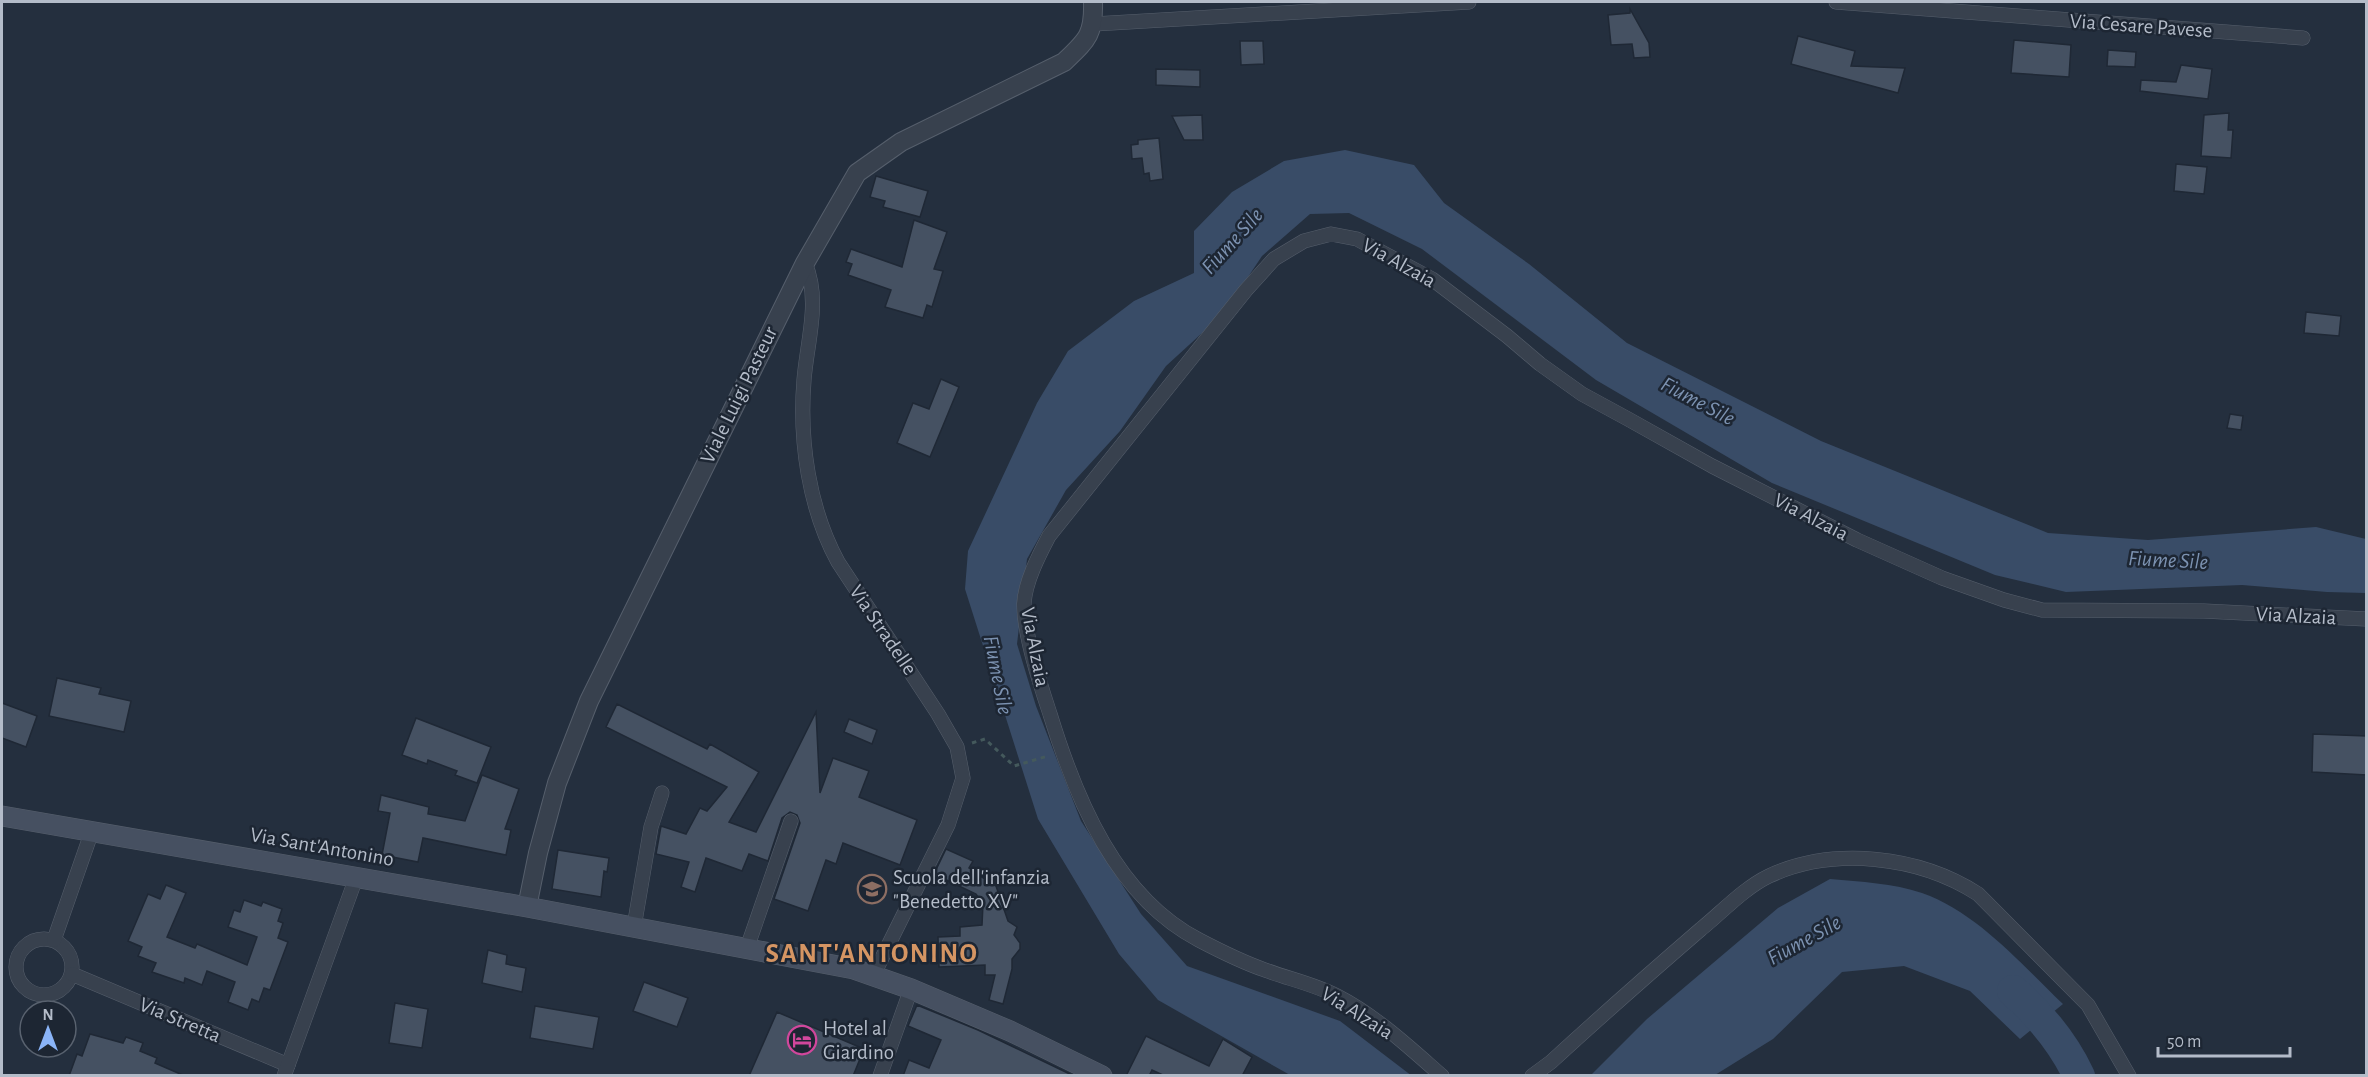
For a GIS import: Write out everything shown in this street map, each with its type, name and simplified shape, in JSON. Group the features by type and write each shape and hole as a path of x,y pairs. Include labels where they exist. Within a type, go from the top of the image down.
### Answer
{"main road":[{"name":"Via Sant'Antonino","path":"2,816 527,907 854,969 911,989 1031,1040 1096,1074"}],"street":[{"path":"1093,2 1094,24 1469,2"},
{"name":"Via Cesare Pavese","path":"1836,2 2302,38"},
{"name":"Viale Luigi Pasteur","path":"527,907 538,853 557,783 589,701 805,263 857,173 901,142 1064,62 1084,43 1094,24"},
{"name":"Via Alzaia","path":"1442,1076 1407,1045 1338,996 1263,970 1197,939 1162,916 1135,888 1108,850 1070,776 1044,698 1029,636 1024,603 1034,566 1048,536 1246,291 1274,259 1304,241 1330,234 1357,238 1385,252 1432,279 1582,394 1804,515 1942,578 2004,600 2042,610 2238,612 2367,619"},
{"name":"Via Stradelle","path":"805,263 811,275 813,305 804,380 803,420 806,455 819,521 824,537 838,562 938,714 957,747 963,778 948,825 873,976"},
{"path":"634,927 651,827 662,793"},
{"path":"747,948 791,821"},
{"path":"54,940 92,831"},
{"path":"1532,1076 1551,1062 1656,967 1743,894 1767,877 1820,861 1855,858 1886,861 1925,870 1961,883 1978,894 2088,1005 2129,1076"},
{"name":"Via Stretta","path":"72,974 286,1070 356,878"},
{"path":"37,940 54,940 71,958 72,974 62,990 44,996 35,994 21,983 16,965 18,957 29,944 37,940"},
{"path":"2,965 16,965"},
{"path":"880,1076 911,989"}],"path":[{"path":"957,747 985,739 1014,766 1049,756"}],"water":[{"path":"1345,150 1414,165 1444,203 1529,264 1627,343 1821,441 2048,533 2148,540 2316,527 2366,539 2366,593 2242,585 2066,592 1995,575 1772,483 1596,380 1422,249 1349,213 1310,214 1262,256 1224,313 1166,366 1120,431 1066,490 1027,559 1017,644 1036,706 1081,821 1141,914 1187,966 1340,1021 1412,1076 1290,1075 1158,1000 1119,954 1038,819 965,589 968,551 1037,403 1068,351 1134,301 1194,273 1194,231 1232,192 1284,161"},
{"path":"1830,879 1900,887 1942,902 1962,913 1998,941 2063,1004 2020,1039 1970,991 1904,966 1842,972 1773,1039 1715,1075 1591,1075 1647,1019 1778,908"}],"building":[{"path":"1630,9 1649,43 1650,57 1634,58 1632,44 1611,45 1608,15 1630,13"},
{"path":"1798,36 1855,51 1851,66 1905,68 1898,93 1791,64"},
{"path":"2014,40 2071,45 2069,77 2011,73"},
{"path":"1240,41 1263,41 1264,64 1241,65"},
{"path":"2108,50 2136,52 2135,67 2107,66"},
{"path":"2181,65 2212,69 2208,99 2140,91 2141,80 2176,82"},
{"path":"1156,69 1200,70 1200,87 1156,85"},
{"path":"2229,113 2228,130 2233,130 2231,158 2201,156 2204,115"},
{"path":"1202,115 1203,140 1184,140 1172,116"},
{"path":"1159,138 1163,179 1150,181 1149,173 1144,174 1142,158 1132,159 1131,145 1138,144 1138,140"},
{"path":"2176,164 2207,167 2204,194 2174,191"},
{"path":"876,176 928,191 920,217 883,207 885,201 870,197"},
{"path":"914,220 947,232 934,269 943,271 932,307 927,305 923,318 885,307 891,290 848,275 852,264 846,262 851,249 902,267"},
{"path":"2306,312 2341,316 2339,336 2304,333"},
{"path":"941,379 959,387 930,457 897,443 913,403 929,409"},
{"path":"2230,414 2243,416 2241,430 2227,428"},
{"path":"57,678 101,688 99,694 131,701 124,732 49,716"},
{"path":"2,703 37,716 26,747 2,738"},
{"path":"617,704 707,749 710,744 759,772 729,822 756,832 816,712 820,793 833,758 869,771 859,797 917,820 900,865 843,843 836,864 826,860 808,911 774,899 800,823 797,815 790,812 782,818 768,861 749,854 742,871 706,858 695,892 681,887 689,862 656,854 661,826 686,834 700,808 707,811 727,787 606,727"},
{"path":"416,718 491,747 477,783 455,775 457,771 428,760 427,764 402,755"},
{"path":"849,719 877,730 872,744 844,732"},
{"path":"2313,734 2367,736 2367,775 2312,772"},
{"path":"482,775 519,789 505,829 511,830 506,855 423,838 418,862 382,855 390,813 378,811 381,795 429,807 428,814 465,821"},
{"path":"946,849 973,861 969,868 981,873 980,876 996,886 1008,921 1017,927 1014,935 1020,943 1020,949 1012,959 1012,969 1003,1004 989,1000 995,975 985,975 985,965 939,967 938,937 960,936 960,927 982,925 983,904 976,894 934,874"},
{"path":"558,850 609,858 607,872 604,871 601,897 552,889"},
{"path":"166,885 186,893 167,937 195,948 197,944 247,965 257,937 228,927 234,910 240,912 244,900 261,906 263,902 282,909 278,921 283,923 278,938 288,942 270,990 264,988 259,1002 252,999 248,1010 228,1002 235,982 207,971 202,985 185,978 184,983 152,972 156,963 138,956 142,947 128,941 148,894 160,899"},
{"path":"488,950 507,955 506,964 526,968 522,992 482,983"},
{"path":"644,982 688,998 677,1027 633,1011"},
{"path":"395,1003 428,1009 422,1048 389,1043"},
{"path":"917,1005 978,1030 1074,1076 903,1076 909,1060 929,1068 941,1040 908,1026"},
{"path":"535,1006 599,1017 593,1049 530,1038"},
{"path":"777,1012 864,1049 853,1076 749,1076"},
{"path":"90,1034 123,1043 126,1037 143,1043 140,1051 157,1058 155,1063 185,1076 69,1076 78,1054 82,1056"},
{"path":"1146,1036 1209,1066 1223,1039 1252,1057 1242,1076 1165,1076 1152,1070 1149,1076 1126,1076"}],"waterway":[{"name":"Fiume Sile","path":"2013,991 2050,1030 2066,1052 2079,1076"}],"place":[{"name":"Scuola dell'infanzia \"Benedetto XV\"","path":"872,889"},
{"name":"Hotel al Giardino","path":"802,1040"}],"district":[{"name":"SANT'ANTONINO","path":"872,953"}]}
